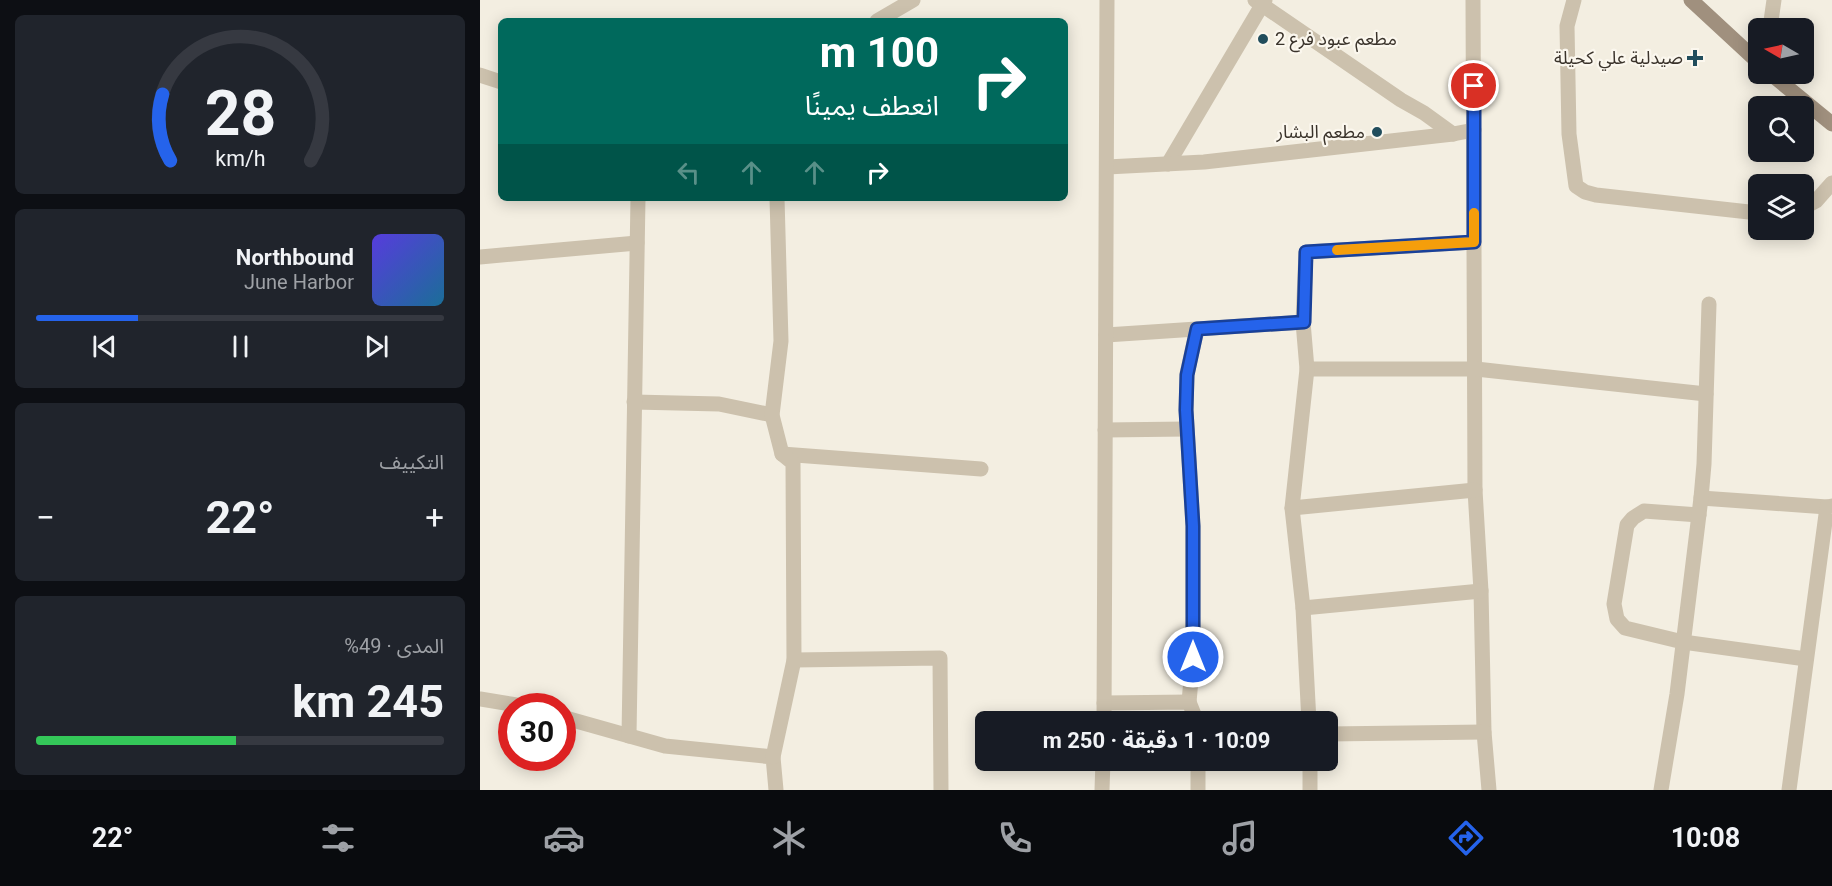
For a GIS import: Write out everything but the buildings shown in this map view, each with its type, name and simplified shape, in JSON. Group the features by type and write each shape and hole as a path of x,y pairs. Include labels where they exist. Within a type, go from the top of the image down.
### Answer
{"street":[{"path":"882,18 913,0"},
{"path":"1104,711 1107,0"},
{"path":"1473,0 1475,490 1481,591 1484,732 1489,790"},
{"path":"1574,0 1567,26 1569,134 1576,186 1596,195 1748,212"},
{"path":"1690,0 1748,53"},
{"path":"1771,18 1774,0"},
{"path":"1168,164 1261,2 1453,134"},
{"path":"480,75 498,81"},
{"path":"1783,84 1832,124"},
{"path":"1107,167 1204,162 1474,130"},
{"path":"1814,202 1832,183"},
{"path":"629,736 638,201"},
{"path":"776,790 773,757 794,660 793,463 782,454 772,416 781,341 777,201"},
{"path":"1308,711 1303,608 1292,508 1307,369 1304,322 1306,252 1474,242"},
{"path":"480,256 637,243"},
{"path":"1661,790 1677,694 1701,498 1710,304"},
{"path":"1106,335 1304,322"},
{"path":"1193,711 1189,702 1193,657 1193,526 1187,429 1187,375 1197,329"},
{"path":"1307,369 1476,369 1706,394"},
{"path":"634,402 719,404 772,416"},
{"path":"1105,430 1187,429"},
{"path":"782,454 981,469"},
{"path":"1292,508 1475,490"},
{"path":"1701,498 1829,507 1789,790"},
{"path":"1699,515 1644,511 1627,525 1614,604 1617,619 1624,628 1683,642 1806,659"},
{"path":"1303,608 1481,591"},
{"path":"794,660 940,658 942,790"},
{"path":"480,699 498,702"},
{"path":"1104,703 1189,702"},
{"path":"576,721 665,746 773,757"},
{"path":"1338,734 1484,732"},
{"path":"1102,790 1103,771"},
{"path":"1198,771 1198,790"},
{"path":"1310,771 1310,790"}],"slow traffic":[{"path":"1337,250 1474,242 1474,213"}],"place":[{"name":"مطعم عبود فرع 2","path":"1263,39"},
{"name":"صيدلية علي كحيلة","path":"1695,58"},
{"name":"مطعم البشار","path":"1377,132"}],"route":[{"path":"1193,657 1193,526 1186,410 1187,375 1197,329 1304,322 1306,252 1474,242 1474,86"}]}
